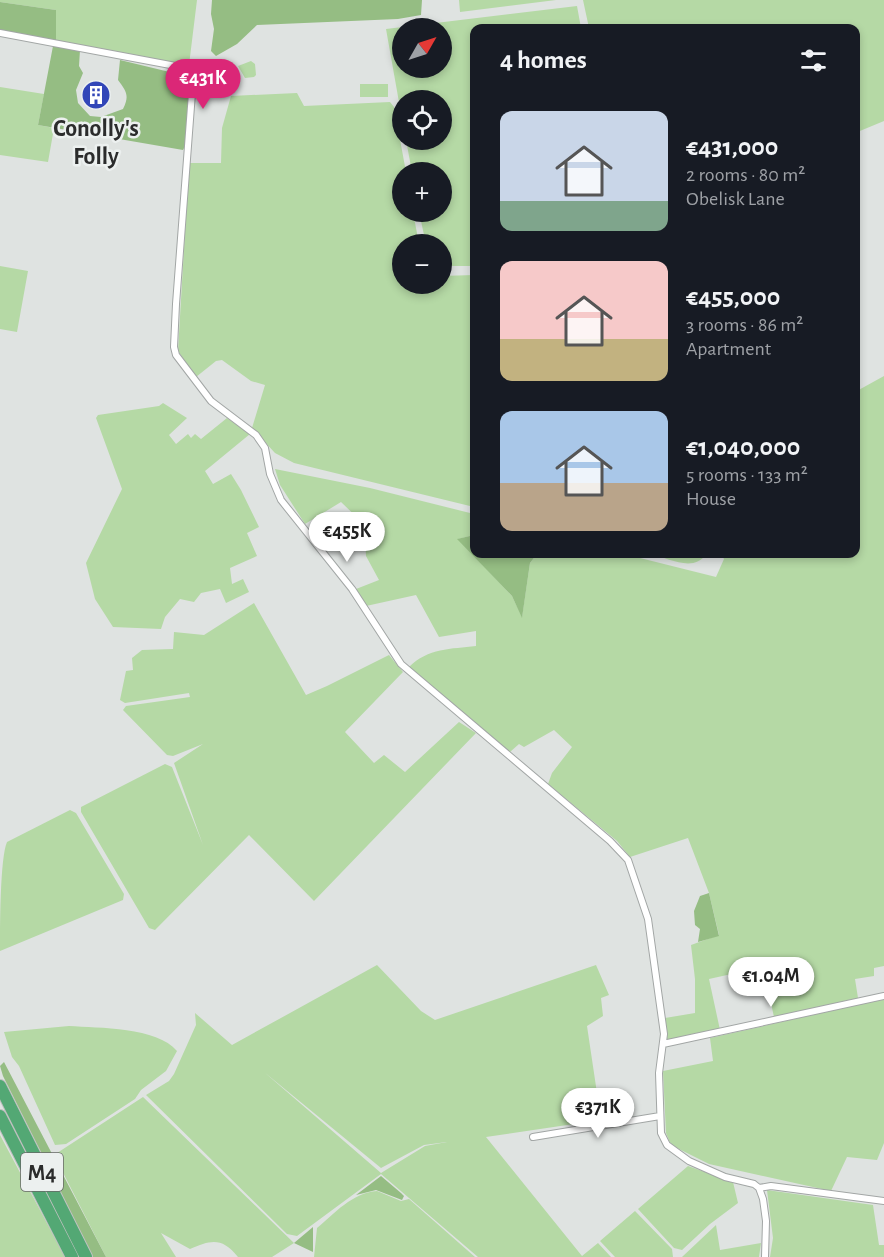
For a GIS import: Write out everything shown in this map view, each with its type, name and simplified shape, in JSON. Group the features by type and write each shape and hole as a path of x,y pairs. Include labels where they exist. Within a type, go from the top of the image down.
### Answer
{"highway":[{"name":"M4","path":"0,1086 86,1257"},
{"name":"M4","path":"0,1116 72,1257"}],"street":[{"path":"0,33 181,67 190,73 193,80 176,304 174,347 176,355 211,401 256,435 265,448 270,474 281,500 352,589 401,664 610,841 627,860 648,920 662,1014 664,1034 659,1073 661,1133 667,1145 689,1161 725,1177 754,1184 759,1188 764,1199 766,1221 765,1257"},
{"path":"663,1044 884,996"},
{"path":"533,1137 660,1116"},
{"path":"759,1188 771,1186 884,1201"}],"green space":[{"path":"0,0 197,0 189,65 56,42 56,10 0,2"},
{"path":"212,0 422,0 421,15 404,18 257,25 237,44 216,56 211,51 214,29 211,14"},
{"path":"459,0 556,0 460,12"},
{"path":"583,0 884,0 884,121 860,131 860,24 588,24"},
{"path":"0,2 56,10 56,42 0,31"},
{"path":"577,6 580,24 470,24 470,266 452,266 452,234 424,234 421,222 452,222 452,162 410,162 408,150 452,150 452,90 397,90 395,78 452,78 452,21"},
{"path":"392,28 392,63 386,29"},
{"path":"53,46 80,50 79,66 83,73 76,90 78,103 90,116 101,117 123,109 127,97 118,80 120,60 182,75 189,84 186,144 183,150 38,125"},
{"path":"251,61 255,64 256,75 245,78 238,66"},
{"path":"360,84 388,84 388,97 360,97"},
{"path":"0,87 44,94 38,125 54,128 48,162 0,155"},
{"path":"297,93 304,106 390,102 392,104 392,150 402,150 404,162 392,162 392,222 415,222 417,234 392,234 392,294 452,294 452,276 470,275 470,506 294,463 275,453 252,428 265,385 251,381 222,360 216,361 196,377 178,351 189,163 221,163 222,128 231,96"},
{"path":"0,266 28,271 17,332 0,329"},
{"path":"884,376 884,966 874,968 874,976 855,979 858,998 774,1017 763,967 709,979 720,1030 667,1041 665,1018 695,1013 695,979 691,945 719,935 709,893 688,838 630,857 617,841 548,784 552,773 572,747 554,730 524,747 519,744 510,752 409,667 432,653 476,646 476,631 439,637 416,595 366,606 356,589 379,580 366,556 365,537 357,531 369,529 341,502 305,524 280,485 275,469 370,488 470,513 470,536 458,539 470,552 470,558 476,558 512,596 522,617 530,563 534,558 640,558 716,577 723,558 860,558 860,389"},
{"path":"163,403 187,418 169,435 176,444 188,434 191,438 195,434 201,439 227,418 250,434 205,471 213,484 231,474 259,527 247,533 257,556 230,568 232,584 243,579 249,592 226,603 220,589 201,593 194,602 180,599 165,617 161,629 113,627 95,599 86,563 122,489 96,418 98,415 159,406"},
{"path":"470,536 470,552 457,539"},
{"path":"475,558 534,558 530,563 522,618 512,596"},
{"path":"664,558 703,558 695,563"},
{"path":"254,603 306,695 389,655 403,672 345,732 374,763 384,755 405,772 459,722 476,733 314,901 249,835 155,930 149,928 81,812 81,807 165,764 172,767 203,845 174,763 203,744 173,756 167,755 123,710 126,706 190,697 189,693 125,703 120,700 126,671 133,670 132,658 142,650 173,649 174,632 204,635"},
{"path":"70,810 76,813 124,894 123,900 0,951 2,877 7,842"},
{"path":"709,893 719,936 698,942 700,929 695,925 694,911 700,896"},
{"path":"377,965 421,1011 435,1020 596,965 609,995 601,998 603,1016 587,1026 601,1120 486,1137 582,1256 598,1243 611,1257 478,1257 381,1174 297,1236 287,1234 146,1095 169,1081 174,1074 196,1025 195,1013 232,1045","holes":["264,1072 381,1168 424,1145 447,1142 425,1146 381,1173"]},
{"path":"884,999 884,1143 877,1160 847,1157 831,1191 709,1164 671,1145 666,1133 663,1071 713,1061 710,1038"},
{"path":"69,1026 111,1028 142,1033 168,1043 177,1051 166,1071 141,1090 135,1099 66,1144 55,1145 19,1066 12,1057 4,1032"},
{"path":"4,1062 106,1257 93,1257 3,1076 0,1066"},
{"path":"143,1097 294,1243 272,1257 238,1257 221,1243 210,1242 190,1249 161,1233 176,1257 106,1257 54,1155"},
{"path":"0,1135 65,1257 0,1257"},
{"path":"688,1166 733,1182 738,1203 710,1224 682,1250 674,1248 638,1209"},
{"path":"381,1176 404,1196 402,1200 376,1190 356,1195"},
{"path":"767,1190 873,1205 879,1245 884,1245 884,1257 770,1257 773,1238"},
{"path":"377,1191 401,1201 409,1199 475,1257 314,1257 317,1228 352,1200"},
{"path":"635,1211 672,1249 673,1257 615,1257 600,1241"},
{"path":"716,1225 720,1250 761,1243 759,1257 682,1257"},
{"path":"313,1227 313,1252 294,1243"}],"place":[{"name":"Conolly's Folly","path":"96,95"}]}
